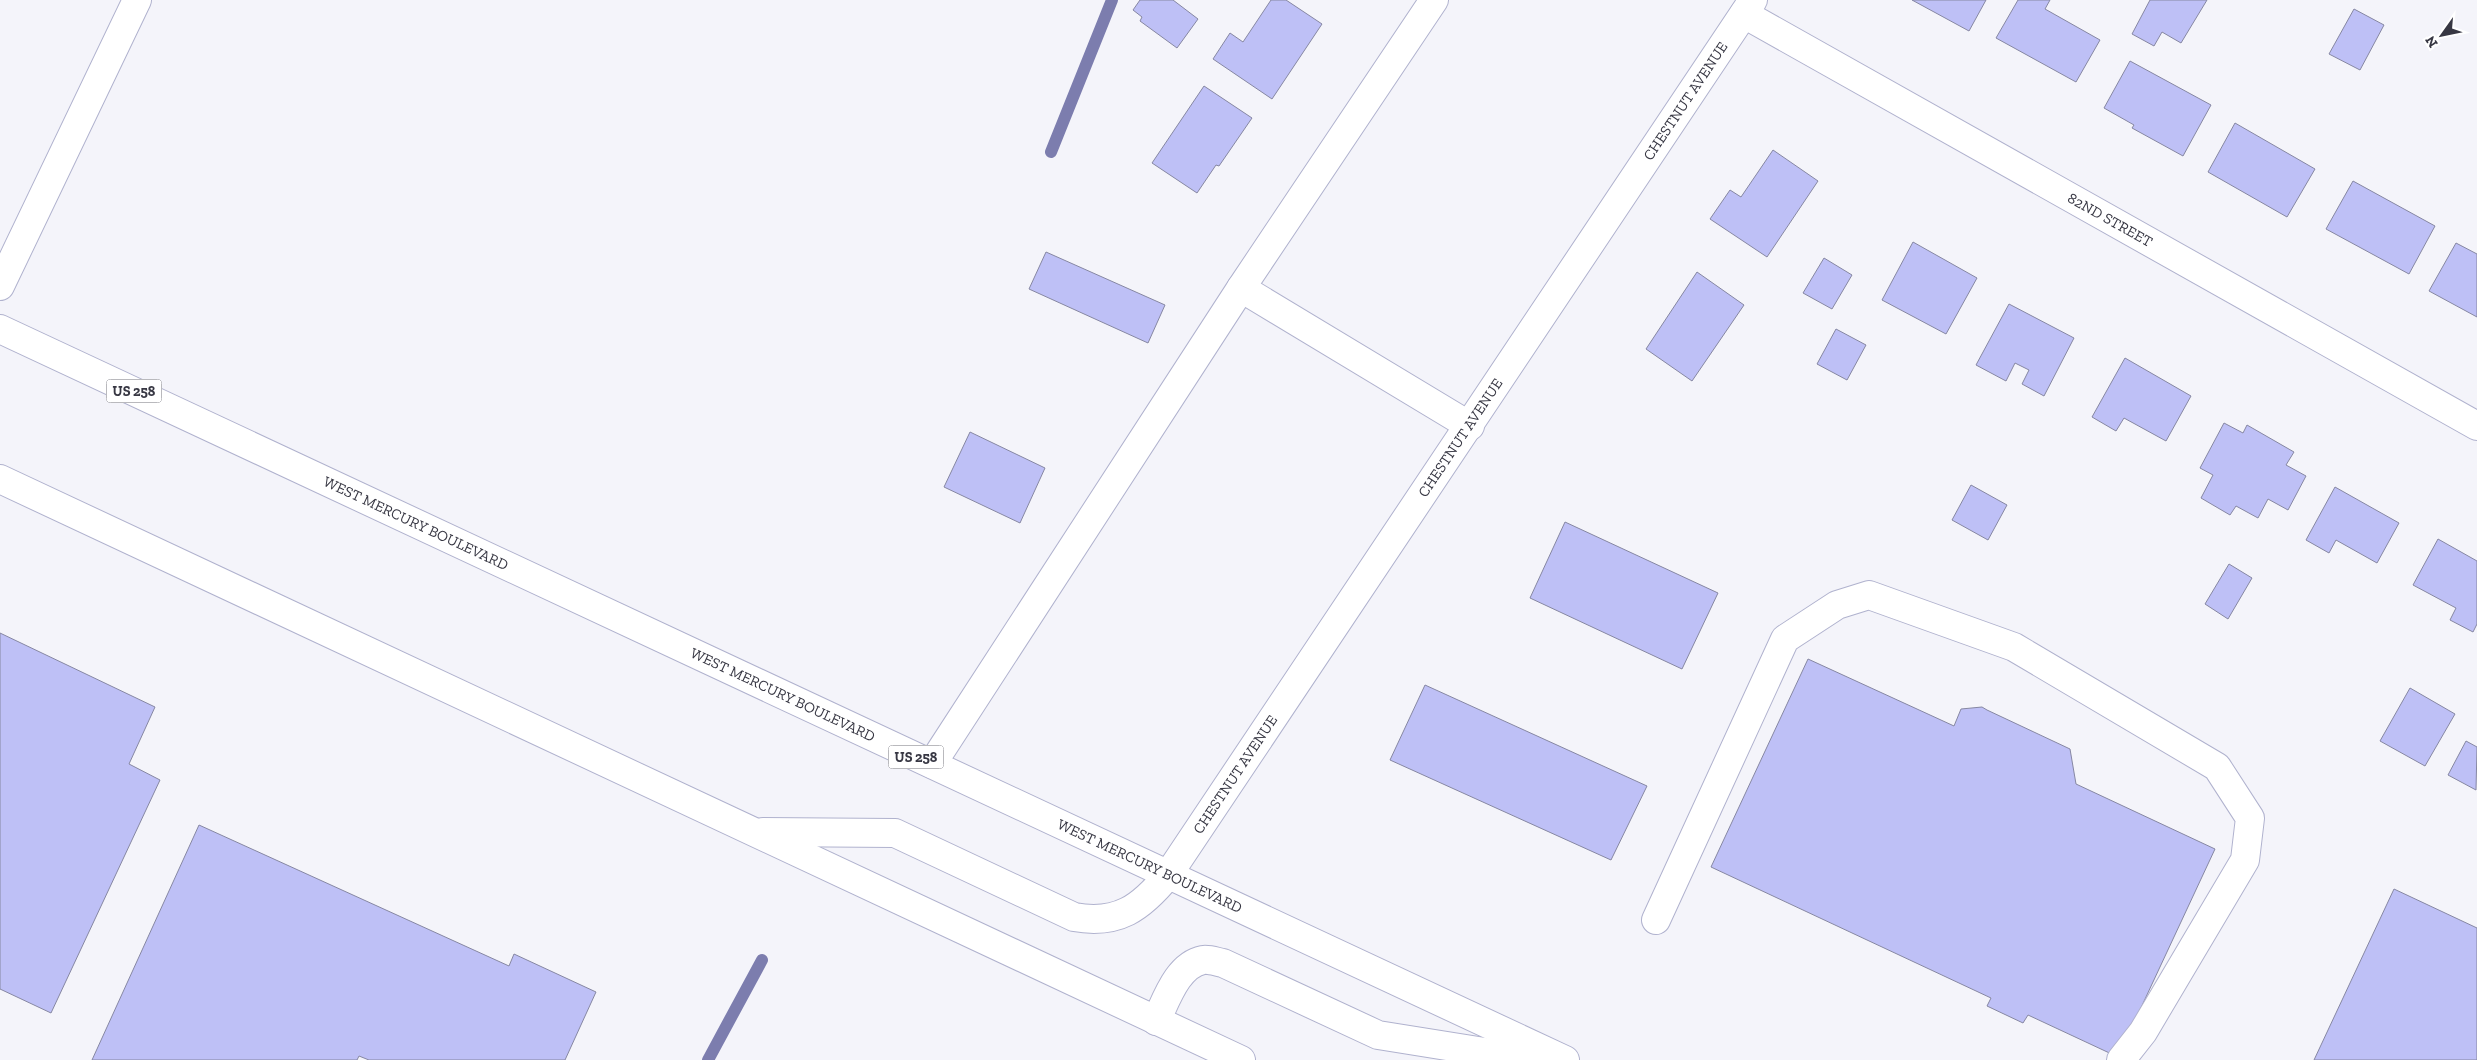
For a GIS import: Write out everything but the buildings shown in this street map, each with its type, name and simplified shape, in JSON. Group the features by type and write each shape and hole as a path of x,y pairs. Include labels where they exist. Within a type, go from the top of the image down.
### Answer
{"main road":[{"path":"0,286 137,0"},
{"path":"932,764 1241,288 1434,0"},
{"name":"CHESTNUT AVENUE","path":"754,832 894,833 1074,916 1096,920 1118,916 1135,908 1153,894 1168,875 1470,426 1748,7"},
{"name":"82ND STREET","path":"1748,7 2477,426"},
{"path":"1241,288 1470,426"},
{"name":"WEST MERCURY BOULEVARD","path":"0,329 1565,1060"},
{"path":"0,479 1241,1060"},
{"path":"1656,920 1785,639 1837,605 1869,595 2014,648 2031,657 2218,767 2250,818 2246,860 2143,1032 2121,1060"},
{"path":"1156,1021 1177,979 1188,968 1203,960 1223,962 1378,1036 1535,1060"}],"waterway":[{"path":"1051,152 1112,0"},
{"path":"708,1060 762,960"}]}
